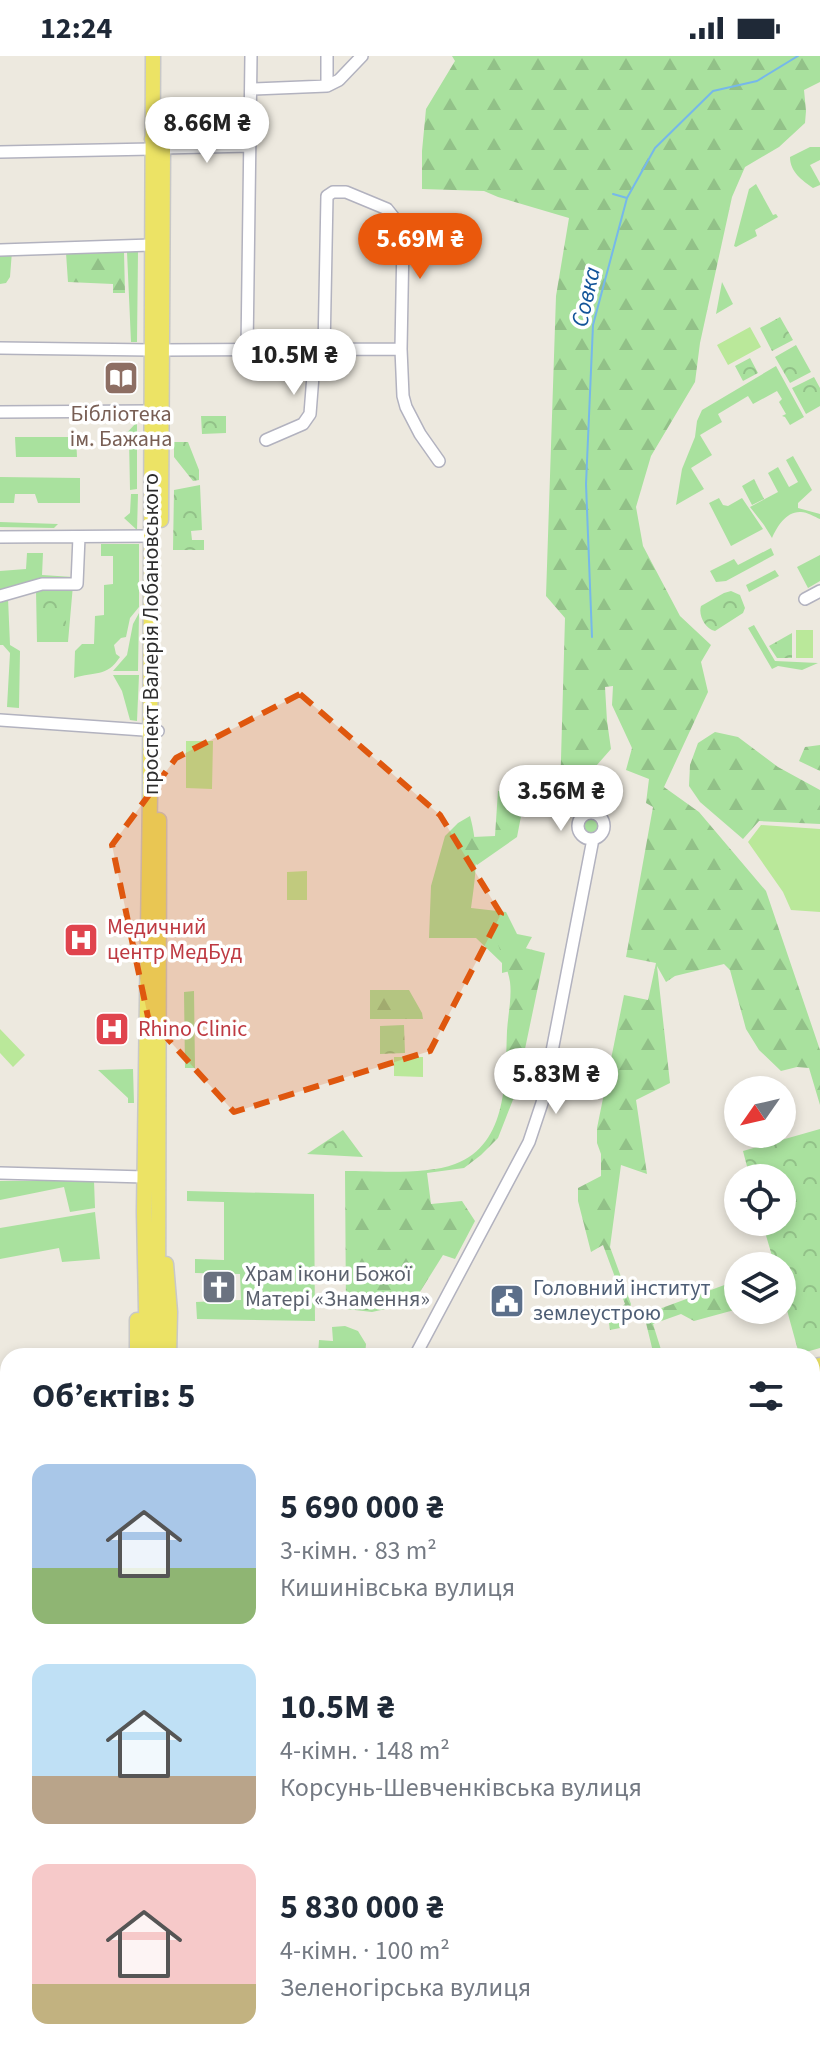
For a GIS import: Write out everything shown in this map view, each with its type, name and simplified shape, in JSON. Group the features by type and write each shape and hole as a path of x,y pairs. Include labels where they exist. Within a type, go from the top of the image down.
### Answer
{"main road":[{"name":"проспект Валерія Лобановського","path":"153,56 156,145 155,731 145,1177 151,1213 158,1348"},
{"name":"проспект Валерія Лобановського","path":"147,1348 160,995 152,536 152,411 156,350 151,245 156,145"},
{"name":"проспект Валерія Лобановського","path":"137,1348 138,1256 151,1213"},
{"name":"проспект Валерія Лобановського","path":"151,1213 166,1257 169,1348"}],"street":[{"path":"247,350 251,56"},
{"path":"327,56 327,86"},
{"path":"251,89 327,86 339,80 362,56"},
{"path":"0,152 156,145 250,146"},
{"path":"266,440 303,424 310,414 320,350 327,196 333,192 346,192 387,209 399,224 403,241 401,349 406,407 439,461"},
{"path":"0,250 151,245"},
{"path":"0,348 401,349"},
{"path":"0,412 152,411"},
{"path":"0,537 152,536"},
{"path":"0,596 42,584 77,584 79,537"},
{"path":"805,599 820,591"},
{"path":"0,720 155,731"},
{"path":"419,1348 529,1142 535,1125 542,1103 593,839"},
{"path":"0,1173 145,1177"}],"highlighted area":[{"path":"300,694 440,815 501,914 430,1051 234,1112 148,1017 112,845 176,758"}],"green space":[{"path":"452,56 820,56 820,82 804,90 805,123 779,147 745,167 732,197 700,343 695,382 651,456 636,507 643,546 680,616 711,645 701,662 708,692 664,787 699,812 766,891 820,1050 820,1105 809,1068 781,1071 759,1050 746,1029 730,970 724,964 675,976 666,982 657,966 670,1083 636,1100 647,1174 621,1165 610,1247 631,1304 625,1327 610,1330 608,1317 625,1304 603,1245 591,1252 578,1201 578,1188 601,1176 597,1128 624,995 648,1000 656,963 626,957 653,807 646,803 649,779 626,770 632,748 612,705 613,686 605,687 611,749 589,774 584,801 573,816 523,806 517,837 477,865 451,838 495,836 498,791 560,794 565,618 546,596 556,296 569,218 484,191 422,189 426,109 455,61"},
{"path":"810,147 820,147 820,160 810,165 820,183 813,188 794,171 790,157"},
{"path":"756,184 773,215 778,217 755,230 757,236 736,247 749,189"},
{"path":"12,251 10,277 6,283 0,284 0,252"},
{"path":"124,252 125,293 113,293 113,284 68,282 66,253"},
{"path":"127,252 138,252 137,342 131,342"},
{"path":"722,282 733,304 716,314"},
{"path":"780,317 793,340 772,351 760,328"},
{"path":"750,327 761,347 728,365 717,345"},
{"path":"796,345 811,372 790,383 775,357"},
{"path":"750,358 758,373 743,381 735,366"},
{"path":"776,366 804,417 790,425 782,416 786,414 777,391 753,404 748,396 718,414 722,422 700,435 712,455 691,468 704,489 676,505 682,469 702,410"},
{"path":"814,377 820,388 820,406 806,414 792,388"},
{"path":"201,416 226,416 226,433 202,434"},
{"path":"137,422 137,489 130,490 129,439 121,439"},
{"path":"15,437 76,437 77,457 16,457"},
{"path":"174,442 188,442 199,470 199,480 193,481 174,457"},
{"path":"793,456 812,490 798,503 798,508 820,514 820,519 796,512 779,525 772,538 750,507 778,492 768,473 778,467 789,487 798,482 786,460"},
{"path":"0,477 80,478 80,503 38,503 35,494 15,494 14,503 0,503"},
{"path":"754,479 764,499 752,505 742,486"},
{"path":"200,485 202,530 191,531 192,540 204,540 204,550 173,550 174,490"},
{"path":"131,494 138,494 137,530 124,518 130,513"},
{"path":"719,498 723,505 728,506 742,498 763,529 731,546 709,503"},
{"path":"0,522 58,524 54,528 0,527"},
{"path":"101,544 139,544 139,607 130,618 126,637 114,645 120,657 115,664 105,671 74,678 75,651 82,644 94,644 95,616 104,615 104,585 113,584 113,556 101,556"},
{"path":"771,548 774,555 726,581 716,582 710,571 734,559 738,565"},
{"path":"27,553 43,553 42,575 73,577 73,581 0,591 0,571 26,569"},
{"path":"820,555 820,581 808,588 797,567"},
{"path":"775,570 779,576 749,592 746,585"},
{"path":"73,585 68,642 37,642 36,590"},
{"path":"731,591 740,595 745,608 743,613 715,631 711,630 703,621 701,606"},
{"path":"42,596 66,596 66,632 43,632"},
{"path":"8,598 10,645 20,651 19,708 7,707 10,653 0,645 0,600"},
{"path":"139,613 138,671 113,671 127,655 133,624"},
{"path":"754,625 775,661 818,663 802,670 778,666 772,669 748,628"},
{"path":"796,630 813,630 813,658 796,658"},
{"path":"792,633 792,658 777,658 769,646"},
{"path":"113,675 139,675 137,721 130,720 122,691"},
{"path":"715,732 738,737 778,767 820,790 820,824 759,821 743,839 700,802 689,786 690,765 698,743"},
{"path":"186,741 213,741 212,789 186,788"},
{"path":"820,745 820,771 799,761 805,747"},
{"path":"591,815 602,826 591,837 580,826"},
{"path":"470,816 476,862 471,908 506,912 517,934 532,937 514,970 502,973 502,963 476,938 429,938 431,886 445,836"},
{"path":"761,825 820,829 820,912 791,910 783,892 748,842"},
{"path":"307,871 307,900 287,900 287,872"},
{"path":"497,941 545,953 516,1092 498,1138 481,1155 464,1168 427,1173 431,1204 462,1201 475,1221 455,1259 443,1255 413,1303 372,1312 346,1309 345,1171 416,1171 455,1164 473,1154 486,1141 495,1125 504,1088 511,994 509,977"},
{"path":"370,990 409,990 423,1019 370,1019"},
{"path":"194,991 195,1068 185,1068 184,992"},
{"path":"404,1025 405,1053 380,1054 380,1026"},
{"path":"0,1029 25,1055 13,1067 0,1053"},
{"path":"394,1057 423,1057 423,1077 394,1076"},
{"path":"133,1069 134,1103 128,1103 128,1098 98,1070"},
{"path":"820,1129 820,1348 797,1348 791,1324 796,1324 796,1252 771,1252 766,1236 796,1236 796,1164 746,1164 743,1151 754,1148 796,1148 796,1136"},
{"path":"343,1130 363,1157 307,1154"},
{"path":"0,1181 94,1181 95,1208 70,1212 64,1187 0,1200"},
{"path":"187,1191 314,1194 315,1321 197,1319 196,1302 241,1300 240,1274 195,1273 195,1259 224,1260 224,1202 187,1201"},
{"path":"95,1212 100,1259 62,1262 59,1248 0,1259 0,1228"},
{"path":"724,1285 724,1313 694,1321 681,1314 653,1324 660,1348 652,1348 646,1323 651,1312"},
{"path":"345,1326 358,1331 366,1348 318,1348 319,1340 333,1341 332,1327"}],"waterway":[{"name":"Совка","path":"592,637 586,484 593,325 627,198 655,148 713,91 757,81 798,56"},
{"path":"613,194 627,198"}],"place":[{"name":"Бібліотека ім. Бажана","path":"121,378"},
{"name":"Медичний центр МедБуд","path":"81,940"},
{"name":"Rhino Clinic","path":"112,1029"},
{"name":"Храм ікони Божої Матері «Знамення»","path":"219,1287"},
{"name":"Головний інститут землеустрою","path":"507,1301"}]}
